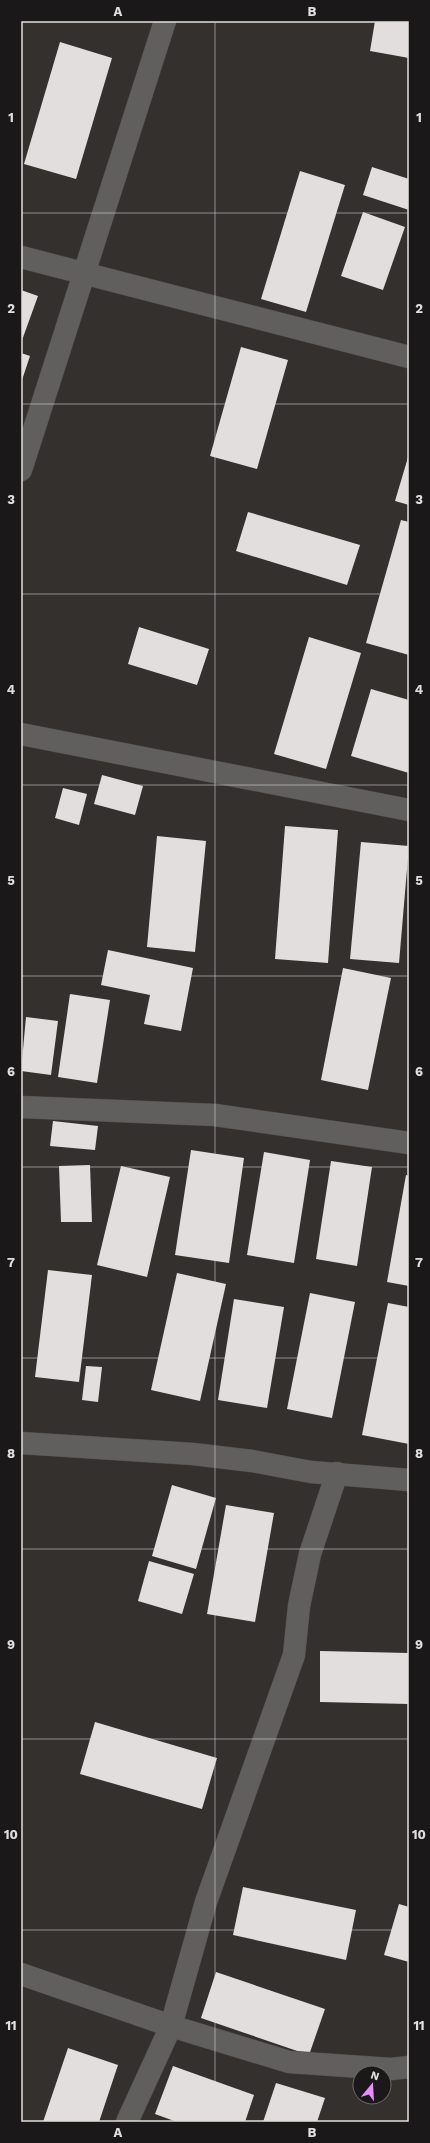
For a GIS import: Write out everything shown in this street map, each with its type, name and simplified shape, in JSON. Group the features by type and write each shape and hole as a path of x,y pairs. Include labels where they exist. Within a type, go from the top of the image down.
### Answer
{"street":[{"path":"21,470 165,21"},
{"path":"21,257 84,275 409,357"},
{"path":"21,734 409,810"},
{"path":"21,1107 215,1114 409,1143"},
{"path":"21,1443 193,1454 252,1461 311,1472 409,1480"},
{"path":"127,2122 171,2026 206,1902 294,1655 299,1606 310,1554 337,1473"},
{"path":"21,1974 171,2026 289,2062 391,2070 409,2067"}],"building":[{"path":"375,21 409,21 409,58 370,51"},
{"path":"60,42 112,58 76,179 24,164"},
{"path":"372,167 409,179 409,210 363,195"},
{"path":"300,171 345,185 306,312 261,299"},
{"path":"363,212 405,227 383,290 341,276"},
{"path":"21,290 38,296 21,343"},
{"path":"241,347 288,360 257,469 210,456"},
{"path":"21,353 30,356 21,383"},
{"path":"409,454 409,505 395,501"},
{"path":"248,512 360,545 347,585 236,551"},
{"path":"401,520 409,522 409,655 366,643"},
{"path":"139,627 209,649 197,685 128,664"},
{"path":"309,637 361,653 326,769 274,754"},
{"path":"371,689 409,700 409,773 351,756"},
{"path":"102,775 143,786 135,815 94,804"},
{"path":"63,788 87,794 79,825 55,818"},
{"path":"285,826 338,830 328,963 275,959"},
{"path":"157,836 206,841 195,952 147,947"},
{"path":"361,842 409,846 399,963 350,959"},
{"path":"108,950 193,968 181,1031 144,1024 150,995 101,985"},
{"path":"343,968 391,978 368,1090 321,1080"},
{"path":"70,994 110,1000 97,1083 58,1077"},
{"path":"26,1017 58,1021 51,1075 21,1071"},
{"path":"53,1121 98,1126 95,1150 50,1146"},
{"path":"191,1150 244,1158 229,1263 175,1255"},
{"path":"264,1152 310,1160 294,1263 247,1255"},
{"path":"331,1161 372,1167 357,1266 316,1259"},
{"path":"90,1165 92,1222 61,1222 59,1166"},
{"path":"121,1166 170,1177 147,1277 97,1265"},
{"path":"406,1175 409,1176 409,1286 387,1282"},
{"path":"48,1270 92,1275 79,1382 35,1377"},
{"path":"177,1273 226,1284 200,1401 151,1390"},
{"path":"310,1293 355,1302 332,1418 287,1409"},
{"path":"234,1299 284,1307 267,1408 218,1400"},
{"path":"388,1303 409,1307 409,1444 362,1435"},
{"path":"86,1366 102,1367 98,1402 82,1400"},
{"path":"172,1485 216,1498 196,1569 152,1556"},
{"path":"226,1505 274,1513 255,1622 207,1614"},
{"path":"149,1561 194,1574 182,1614 138,1601"},
{"path":"320,1651 409,1653 409,1704 320,1702"},
{"path":"95,1722 217,1758 202,1809 80,1774"},
{"path":"243,1887 356,1910 346,1960 233,1935"},
{"path":"399,1904 409,1907 409,1962 384,1955"},
{"path":"216,1972 325,2009 309,2055 201,2018"},
{"path":"68,2048 118,2065 99,2122 43,2122"},
{"path":"173,2066 254,2095 245,2122 177,2122 155,2114"},
{"path":"276,2083 325,2098 317,2122 263,2122"}]}
